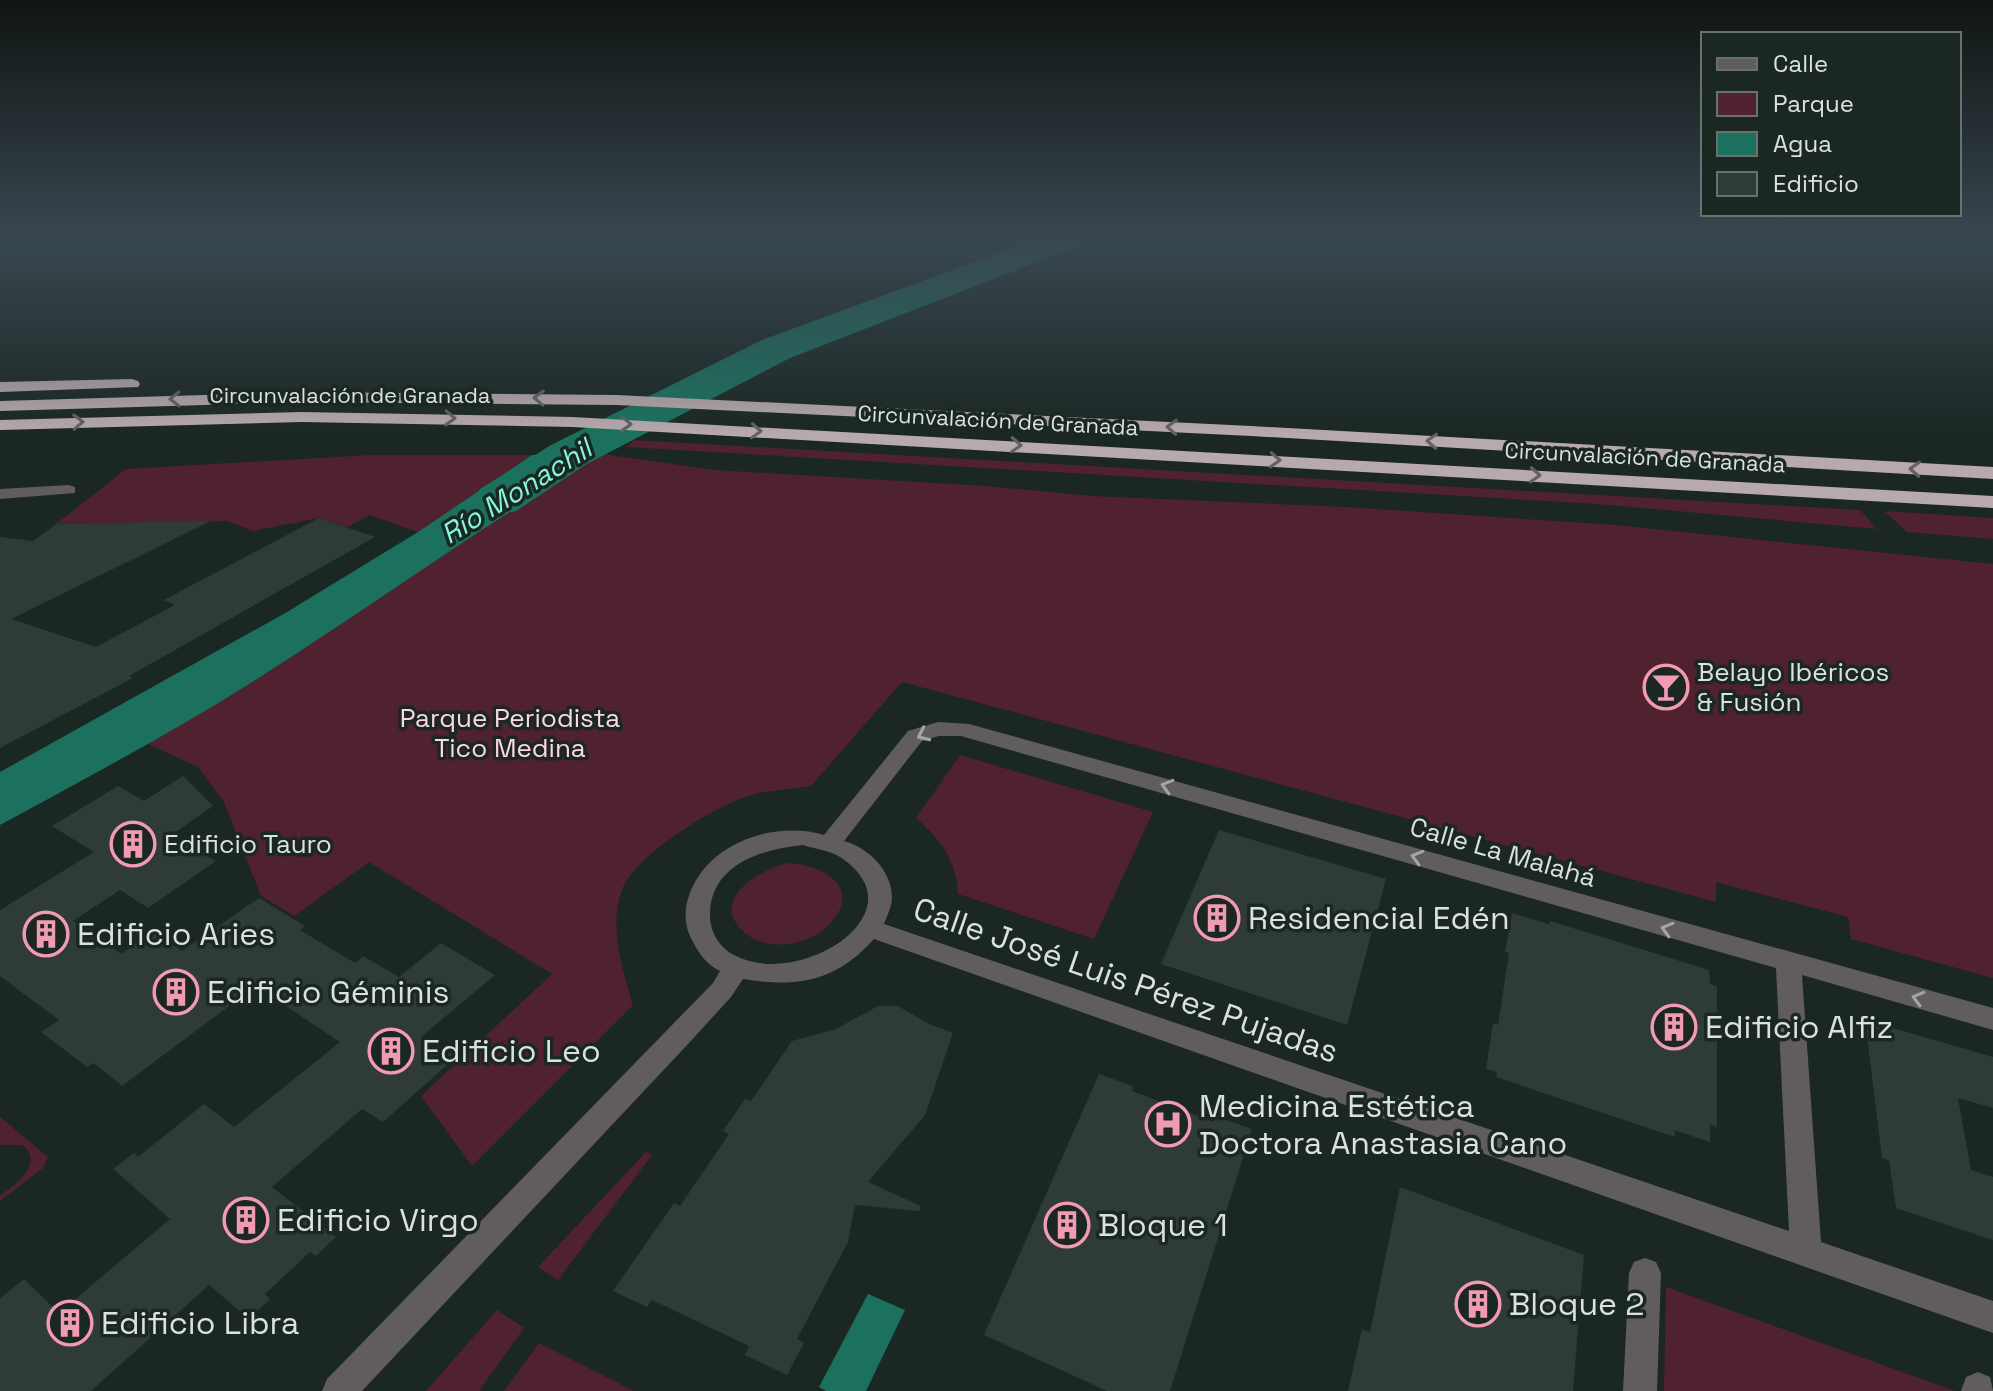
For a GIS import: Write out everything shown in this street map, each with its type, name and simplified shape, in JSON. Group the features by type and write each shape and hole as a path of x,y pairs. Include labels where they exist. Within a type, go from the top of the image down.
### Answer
{"highway":[{"path":"0,387 323,385 393,397"},
{"name":"Circunvalación de Granada","path":"0,406 393,397 617,400 1251,431 1993,473"},
{"path":"0,442 284,430 407,417"},
{"name":"Circunvalación de Granada","path":"0,425 149,419 407,417 678,426 1993,502"}],"street":[{"path":"0,494 69,490"},
{"name":"Calle La Malahá","path":"832,841 915,736 938,729 962,729 1993,1019"},
{"path":"803,837 832,841 871,866 880,885 881,907 872,929 853,949 827,965 797,974 765,975 736,968 711,951 698,930 695,906 705,883 722,864 746,848 775,839 803,837"},
{"name":"Calle José Luis Pérez Pujadas","path":"872,929 1993,1317"},
{"path":"1788,963 1806,1252"},
{"path":"339,1391 680,1035 722,990 736,968"},
{"path":"1640,1391 1645,1273"}],"green space":[{"path":"634,440 1860,510 1877,529 1598,504 626,447"},
{"name":"Parque Periodista Tico Medina","path":"603,454 714,470 986,486 1092,496 1346,507 1615,525 1993,564 1993,978 1851,939 1848,917 1716,882 1716,902 902,682 811,786 755,794 721,807 680,832 643,861 622,890 616,918 621,963 633,1005 472,1166 421,1096 552,974 369,862 294,916 261,896 224,802 198,767 148,744 265,674 531,496"},
{"path":"371,455 532,455 418,532 370,515 347,527 319,518 253,531 227,521 56,524 126,469"},
{"path":"1884,511 1993,518 1993,539 1907,532"},
{"path":"960,755 1153,812 1094,939 958,894 951,861 933,834 916,818"},
{"path":"789,863 815,868 835,881 841,889 839,911 822,931 801,941 777,944 754,939 735,921 732,909 735,898 752,879"},
{"path":"0,1117 48,1157 43,1168 0,1201 0,1195 25,1173 31,1159 23,1145 0,1145"},
{"path":"646,1152 652,1155 558,1280 538,1267"},
{"path":"1666,1287 1955,1391 1664,1391"},
{"path":"497,1310 524,1328 479,1391 426,1391"},
{"path":"539,1343 634,1391 504,1391"}],"water":[{"path":"603,454 235,693 0,825 0,772 287,612 418,532 532,455"},
{"path":"868,1294 905,1310 866,1391 826,1391 819,1387"}],"building":[{"path":"319,518 375,537 129,676 133,678 0,748 0,537 33,541 56,524 211,521 11,619 96,647 175,605 164,600"},
{"path":"183,776 213,806 170,836 216,861 148,908 120,890 73,921 121,954 154,931 182,951 259,898 305,926 300,930 355,963 363,956 399,977 441,943 495,975 422,1036 456,1057 383,1122 362,1109 272,1187 336,1237 316,1256 310,1252 265,1294 270,1299 249,1319 209,1285 91,1391 0,1391 0,1298 24,1279 59,1313 170,1219 113,1169 134,1153 138,1157 204,1104 234,1127 340,1042 256,986 122,1086 94,1063 87,1067 41,1032 59,1020 0,976 0,910 94,852 52,826 118,786 144,801"},
{"name":"Residencial Edén","path":"1219,830 1386,879 1347,1025 1161,964"},
{"name":"Edificio Alfiz","path":"1512,913 1549,924 1550,921 1709,970 1710,984 1717,987 1717,1127 1710,1124 1710,1142 1674,1130 1675,1137 1496,1077 1497,1072 1486,1069 1493,1023 1498,1025"},
{"path":"878,1006 898,1006 929,1024 953,1033 925,1115 868,1182 921,1206 919,1211 855,1205 848,1242 797,1339 804,1343 787,1375 745,1355 749,1346 652,1300 647,1307 613,1291 674,1203 680,1206 729,1134 723,1131 745,1099 751,1101 792,1041 836,1029"},
{"path":"1865,1020 1993,1057 1993,1108 1958,1098 1971,1170 1993,1177 1993,1240 1896,1208 1889,1160 1882,1158"},
{"name":"Bloque 1","path":"1099,1074 1133,1086 1132,1091 1214,1122 1215,1116 1252,1129 1170,1391 1107,1391 984,1335"},
{"name":"Bloque 2","path":"1400,1187 1584,1255 1573,1391 1348,1391 1362,1329 1370,1332"}],"waterway":[{"name":"Río Monachil","path":"498,500 568,455 776,349 890,306"}],"place":[{"name":"Belayo Ibéricos & Fusión","path":"1666,687"},
{"name":"Edificio Tauro","path":"133,844"},
{"name":"Residencial Edén","path":"1217,918"},
{"name":"Edificio Aries","path":"46,934"},
{"name":"Edificio Géminis","path":"176,992"},
{"name":"Edificio Alfiz","path":"1674,1027"},
{"name":"Edificio Leo","path":"391,1051"},
{"name":"Medicina Estética Doctora Anastasia Cano","path":"1168,1124"},
{"name":"Edificio Virgo","path":"246,1220"},
{"name":"Bloque 1","path":"1067,1225"},
{"name":"Bloque 2","path":"1478,1304"},
{"name":"Edificio Libra","path":"70,1323"}]}
